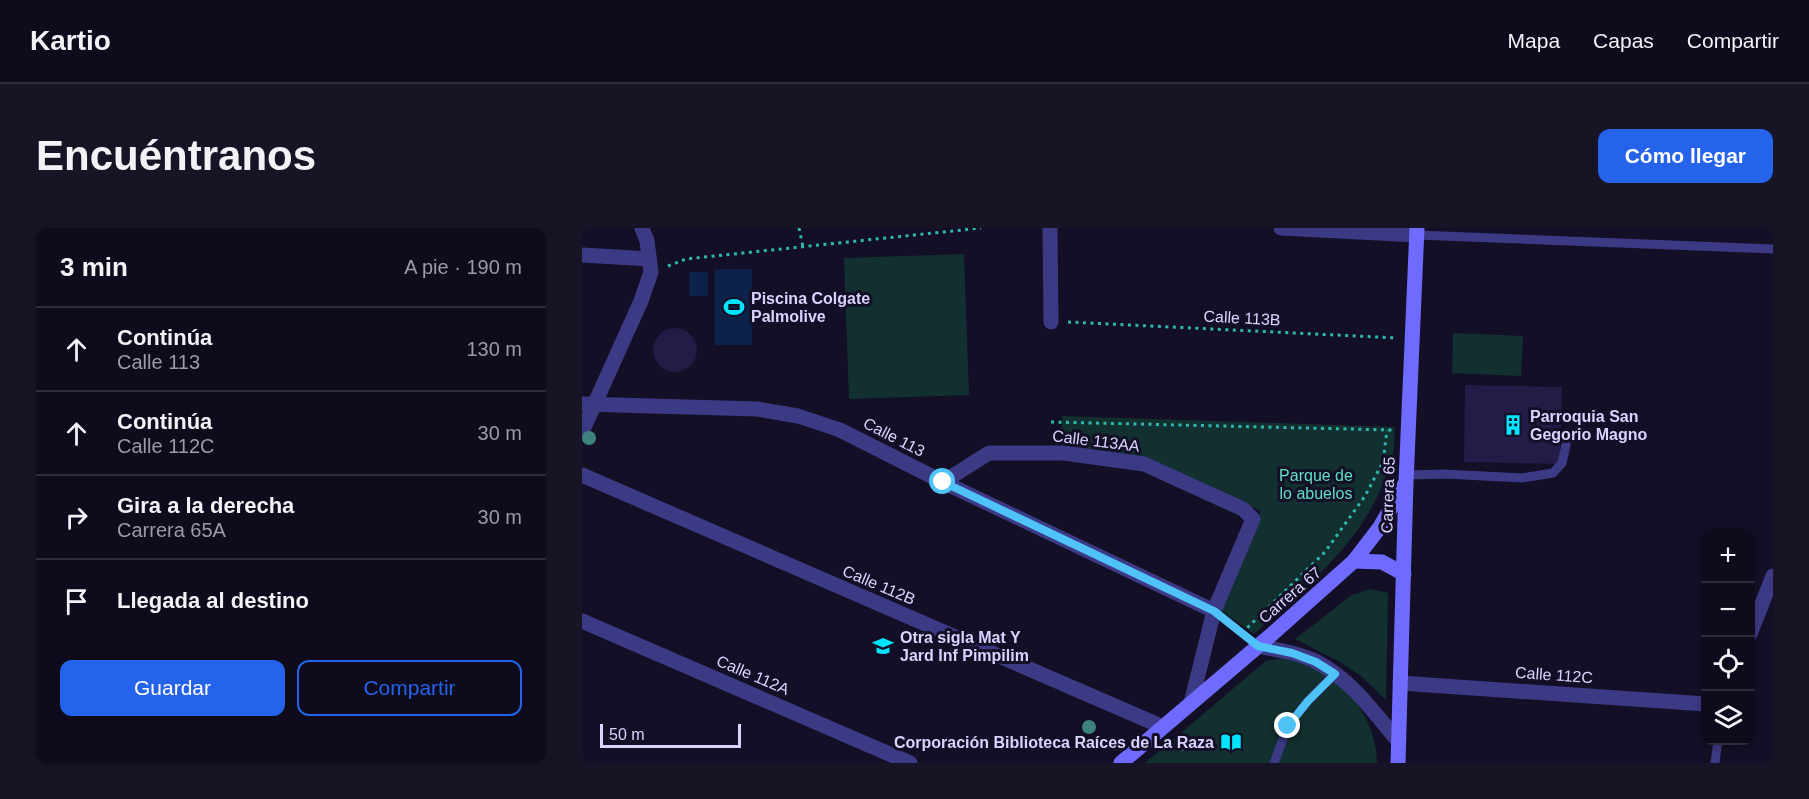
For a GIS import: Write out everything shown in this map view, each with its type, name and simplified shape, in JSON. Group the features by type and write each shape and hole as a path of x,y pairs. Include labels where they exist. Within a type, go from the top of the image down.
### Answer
{"main road":[{"name":"Carrera 65","path":"1398,763 1408,431 1417,231"},
{"name":"Carrera 67","path":"1121,763 1354,561 1380,527 1407,478"},
{"path":"1354,561 1382,562 1404,574"}],"street":[{"path":"582,432 588,404 641,301 650,265 647,241 642,228"},
{"path":"1050,228 1051,322"},
{"path":"1281,228 1417,231"},
{"path":"582,255 650,265"},
{"name":"Calle 113","path":"588,404 757,409 798,416 840,430 943,482 1214,611"},
{"name":"Calle 113AA","path":"943,482 989,453 1064,453 1144,464 1243,509 1253,519 1214,611"},
{"name":"Calle 112B","path":"582,475 1162,727"},
{"path":"1755,621 1773,576"},
{"path":"1191,702 1214,611"},
{"name":"Calle 112A","path":"582,621 910,763"},
{"path":"1258,646 1292,653 1316,662 1335,674 1358,693 1398,741"},
{"name":"Calle 112C","path":"1400,683 1701,704"}],"lane":[{"path":"1417,231 1773,249"},
{"path":"1407,478 1444,474 1522,477 1553,473 1561,466 1566,445"},
{"path":"1274,763 1288,726 1308,701 1335,674"},
{"path":"1715,763 1717,745"}],"path":[{"path":"799,228 803,247"},
{"path":"650,265 686,259 981,228"},
{"name":"Calle 113B","path":"1051,322 1413,338"},
{"path":"1051,422 1408,431"},
{"path":"1242,633 1325,552 1365,496 1383,462 1387,430"},
{"path":"1214,611 1258,646"}],"green space":[{"path":"964,254 969,395 849,399 844,258"},
{"path":"1453,333 1523,336 1521,376 1452,373"},
{"name":"Parque de lo abuelos","path":"1062,416 1395,427 1394,448 1383,484 1355,533 1298,595 1254,634 1219,609 1261,511 1145,458 1062,449"},
{"path":"1370,589 1388,593 1386,700 1361,676 1340,662 1295,639 1352,595"},
{"path":"1283,658 1323,672 1345,688 1368,723 1373,736 1377,763 1145,763 1266,661"}],"water":[{"name":"Piscina Colgate Palmolive","path":"715,269 752,269 752,345 715,345"},
{"path":"689,272 708,272 708,296 689,296"}],"building":[{"path":"675,328 684,329 691,334 696,341 696,359 691,366 684,371 675,372 666,371 659,366 654,359 653,350 654,341 659,334 666,329"},
{"name":"Parroquia San Gegorio Magno","path":"1465,385 1562,387 1560,464 1464,462"}],"place":[{"name":"Piscina Colgate Palmolive","path":"734,307"},
{"name":"Parroquia San Gegorio Magno","path":"1513,425"},
{"name":"Otra sigla Mat Y Jard Inf Pimpilim","path":"883,646"},
{"name":"Corporación Biblioteca Raíces de La Raza","path":"1231,742"}],"route":[{"path":"943,482 1214,611 1258,646 1292,653 1316,662 1335,674 1308,701 1288,726"}]}
